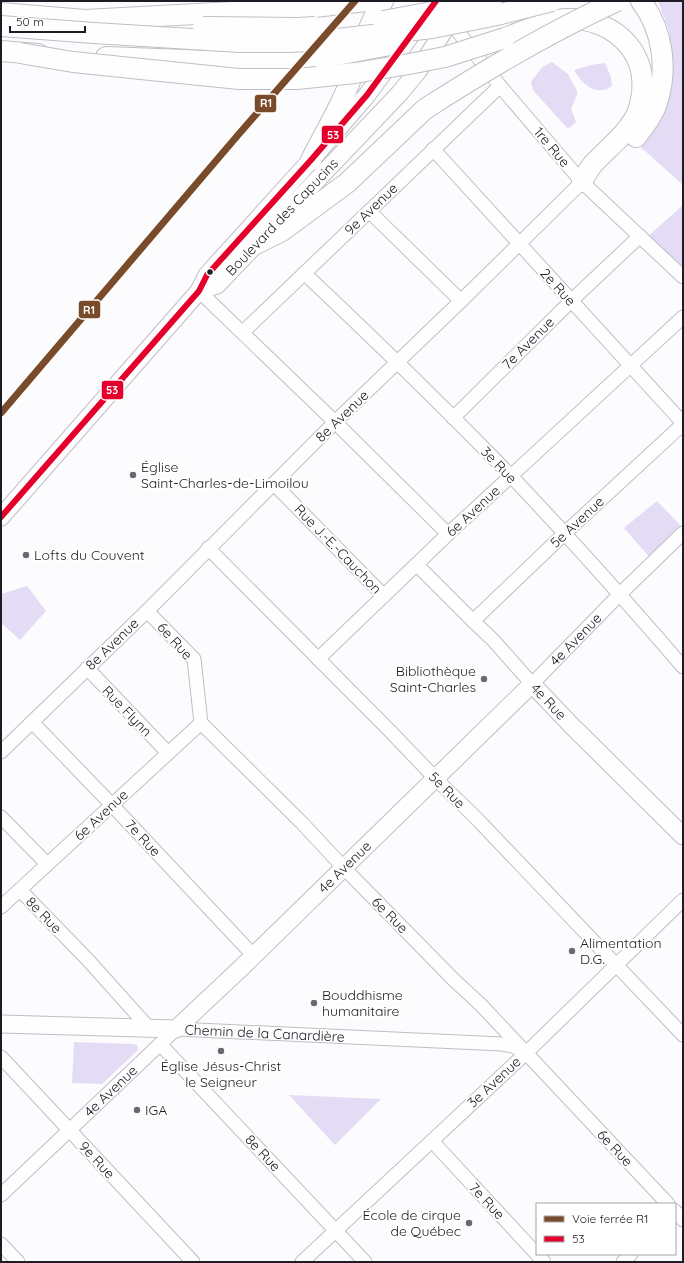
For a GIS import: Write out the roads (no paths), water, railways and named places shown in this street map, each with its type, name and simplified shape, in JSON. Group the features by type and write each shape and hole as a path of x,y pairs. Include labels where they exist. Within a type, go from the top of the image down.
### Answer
{"highway":[{"path":"85,20 306,8 366,1"},
{"path":"311,160 346,90 376,12 383,1"},
{"path":"1,13 190,27 298,28 363,24 392,20 491,1"},
{"path":"1,26 240,42 296,42 329,40 432,28 497,15 552,1"},
{"path":"20,53 263,63 321,58 423,39 507,20 563,1"},
{"path":"256,244 282,231 347,183 425,109 500,62 564,27 617,1"},
{"path":"582,182 601,174 632,142 649,120 657,104 662,80 663,58 660,41 654,25 646,7 641,1"},
{"path":"1,51 73,62 231,78 297,78 356,73 445,57 553,21 575,19 592,22 610,29 628,44 634,54 642,76 638,113 626,130 592,166 582,182"}],"main road":[{"name":"Boulevard des Capucins","path":"1,517 199,291 207,275 368,95 435,3"},
{"name":"Boulevard des Capucins","path":"199,291 217,284 399,94 418,71 451,21 460,3"},
{"path":"460,3 462,36"},
{"name":"4e Avenue","path":"176,1029 254,956 343,867 532,684"},
{"name":"4e Rue","path":"532,684 571,725 683,836"},
{"name":"Chemin de la Canardière","path":"1,1024 176,1029"}],"street":[{"name":"1re Rue","path":"435,3 451,21 500,86 582,182 683,277"},
{"name":"9e Avenue","path":"243,332 500,86"},
{"name":"2e Rue","path":"434,150 683,424"},
{"name":"8e Avenue","path":"1,752 147,610 335,422 582,182"},
{"path":"369,210 461,301"},
{"name":"7e Avenue","path":"453,418 571,301 640,236"},
{"name":"3e Rue","path":"304,273 398,362 511,476 620,594 683,667"},
{"path":"199,291 243,332 448,534"},
{"name":"6e Avenue","path":"318,659 448,534 683,317"},
{"name":"5e Avenue","path":"473,621 565,533 683,424"},
{"name":"Rue J.-E.-Cauchon","path":"274,484 384,596"},
{"name":"4e Avenue","path":"532,684 620,594 683,533"},
{"name":"5e Rue","path":"208,548 478,820 683,1034"},
{"name":"4e Rue","path":"417,565 493,640 532,684"},
{"name":"6e Rue","path":"147,610 194,659 201,723 302,823 454,980 481,1005 667,1203"},
{"name":"Rue Flynn","path":"87,668 168,753"},
{"name":"7e Rue","path":"32,722 254,956"},
{"name":"6e Avenue","path":"1,907 201,723"},
{"path":"1,817 47,864"},
{"name":"8e Rue","path":"20,890 88,960 148,1028"},
{"name":"3e Avenue","path":"302,1262 526,1052 683,900"},
{"name":"4e Avenue","path":"1,1195 176,1029"},
{"name":"Chemin de la Canardière","path":"176,1029 502,1044 513,1046 526,1052"},
{"name":"8e Rue","path":"160,1044 365,1262"},
{"name":"9e Rue","path":"1,1057 193,1262"},
{"name":"7e Rue","path":"432,1141 536,1253"},
{"path":"1,1244 18,1262"}],"rail line":[{"name":"R1","path":"1,413 238,135 355,1"}],"place":[{"name":"Église Saint-Charles-de-Limoilou","path":"133,475"},
{"name":"Lofts du Couvent","path":"26,555"},
{"name":"Bibliothèque Saint-Charles","path":"484,679"},
{"name":"Alimentation D.G.","path":"572,951"},
{"name":"Bouddhisme humanitaire","path":"314,1003"},
{"name":"Église Jésus-Christ le Seigneur","path":"221,1051"},
{"name":"IGA","path":"137,1110"},
{"name":"École de cirque de Québec","path":"469,1223"}]}
